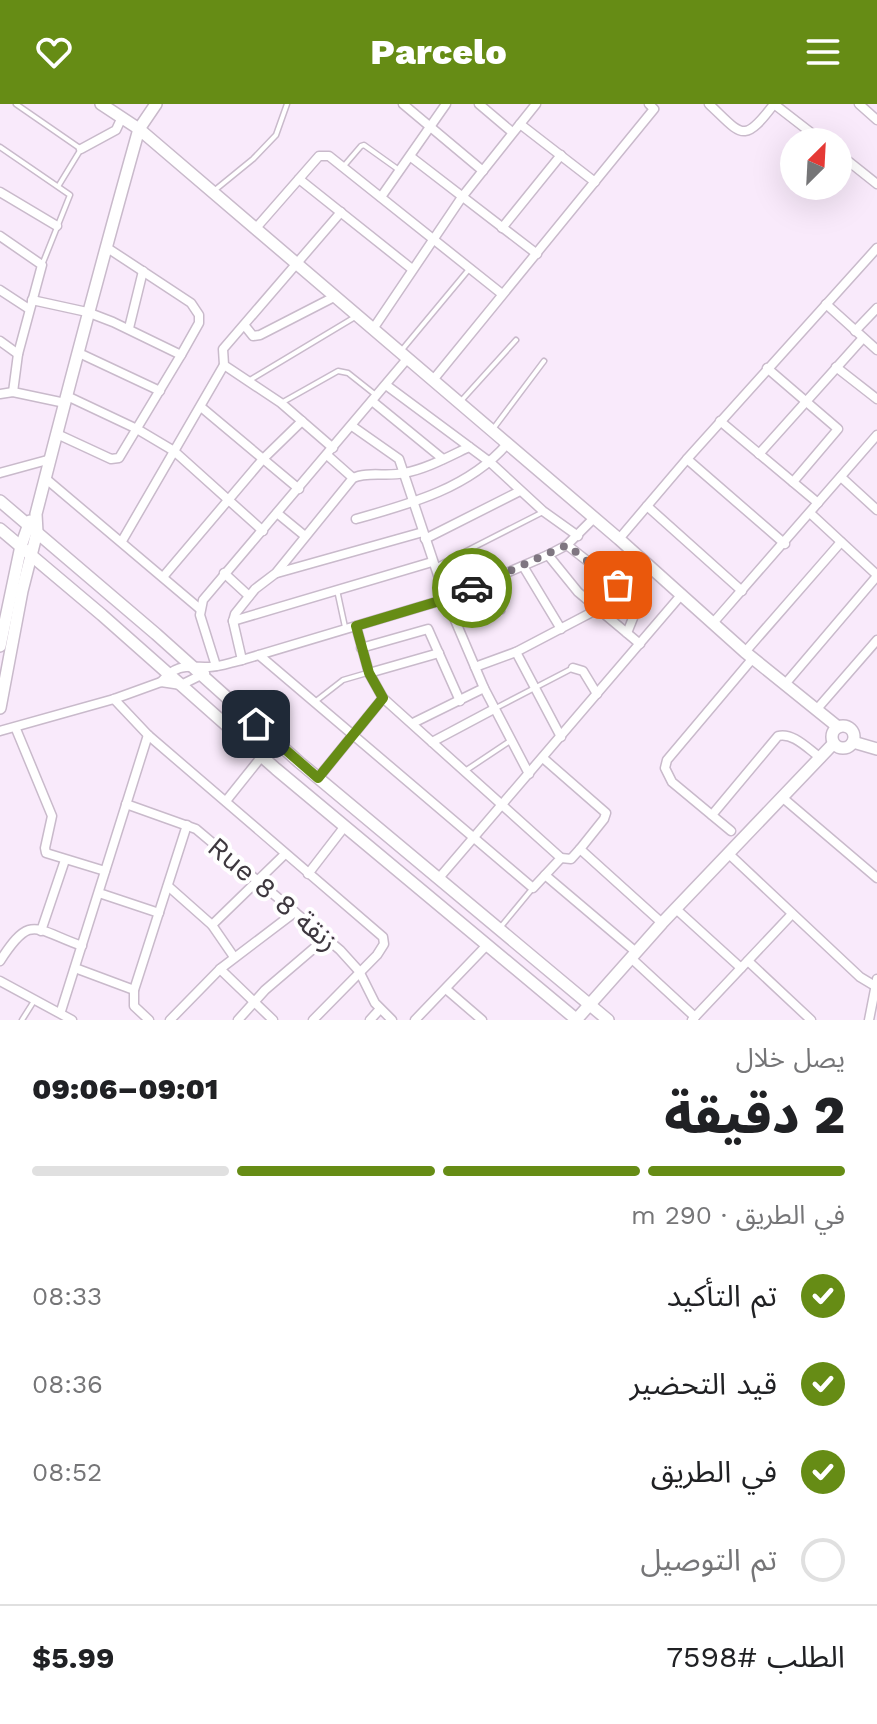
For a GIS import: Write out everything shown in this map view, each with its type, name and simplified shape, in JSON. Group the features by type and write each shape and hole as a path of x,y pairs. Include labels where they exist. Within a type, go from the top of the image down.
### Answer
{"street":[{"path":"101,104 139,129 256,228 619,539 749,655 838,727 852,731 853,742"},
{"path":"0,646 5,591 51,459 87,312 139,129 156,104"},
{"path":"381,197 446,104"},
{"path":"479,104 512,132"},
{"path":"373,329 462,197 536,104"},
{"path":"709,104 742,133 753,129 774,104 805,128"},
{"path":"406,105 483,171"},
{"path":"433,380 654,106"},
{"path":"865,106 877,120"},
{"path":"81,149 116,130 122,117"},
{"path":"520,124 595,182"},
{"path":"256,228 323,154 502,294"},
{"path":"502,228 561,155"},
{"path":"411,157 537,254"},
{"path":"852,164 877,184"},
{"path":"299,179 412,269"},
{"path":"0,192 57,226"},
{"path":"122,541 224,365 223,349 341,212"},
{"path":"0,236 42,265 18,354 13,392"},
{"path":"57,434 115,460 197,331 199,315 191,303 106,247"},
{"path":"619,539 720,421 877,248"},
{"path":"129,328 143,271"},
{"path":"0,290 30,305 87,312 129,328 181,355"},
{"path":"245,326 253,336 260,335 334,297"},
{"path":"826,304 877,350"},
{"path":"855,331 877,308"},
{"path":"759,454 863,338"},
{"path":"0,341 18,354"},
{"path":"79,353 160,391"},
{"path":"214,667 202,622 200,609 203,600 386,385 404,356"},
{"path":"224,365 302,421 353,478"},
{"path":"836,367 877,399"},
{"path":"767,368 838,429 793,482"},
{"path":"386,385 491,463 543,511 578,536"},
{"path":"0,394 13,392 66,400 137,429 174,451 263,531"},
{"path":"374,398 443,459"},
{"path":"201,407 299,489"},
{"path":"163,577 263,459 302,421"},
{"path":"720,421 818,503"},
{"path":"352,426 399,459 446,599 484,688 529,774"},
{"path":"713,623 877,435"},
{"path":"356,519 414,503 477,472 491,463 507,444"},
{"path":"242,660 233,621 249,596 276,573 353,478 359,475 405,473 469,447"},
{"path":"0,473 51,459"},
{"path":"687,459 785,544"},
{"path":"841,477 877,510"},
{"path":"45,478 200,609"},
{"path":"276,573 424,535 520,491"},
{"path":"0,501 32,519 37,532 318,778 608,1020"},
{"path":"647,506 742,591"},
{"path":"277,513 305,536"},
{"path":"786,683 877,575 810,513"},
{"path":"181,685 214,667 446,599 567,545 593,519"},
{"path":"0,529 164,678 181,685 576,1020 662,923 821,758 833,744 832,734 838,727"},
{"path":"0,708 37,532"},
{"path":"731,831 672,782 665,768 667,760 841,542"},
{"path":"567,545 618,585 633,601 633,618 627,633"},
{"path":"548,555 578,592 640,644"},
{"path":"233,621 433,565"},
{"path":"523,566 561,629"},
{"path":"224,573 249,596"},
{"path":"439,878 682,594"},
{"path":"475,667 516,652 598,609"},
{"path":"356,626 369,673 383,698 561,858 568,860 601,825 606,813 543,758"},
{"path":"361,648 426,629 431,632 460,701"},
{"path":"817,709 877,640"},
{"path":"516,652 561,737"},
{"path":"369,673 439,653"},
{"path":"259,655 533,888 561,858"},
{"path":"0,731 114,699 189,664 214,667"},
{"path":"573,668 580,668 597,694"},
{"path":"413,723 484,688"},
{"path":"318,778 383,698"},
{"path":"114,699 148,735 383,937 382,949 313,1020"},
{"path":"432,742 494,709"},
{"path":"16,729 51,810 46,851 65,860 105,871"},
{"path":"712,815 778,736 785,734 791,737 821,758"},
{"path":"61,1011 148,735"},
{"path":"833,744 844,748 853,742 877,749"},
{"path":"226,801 262,756"},
{"path":"783,798 877,878"},
{"name":"Rue 8 8 زنقة","path":"126,804 187,825 205,835 327,937 359,971 369,994 392,1020"},
{"path":"149,1020 134,1006 134,990 187,825"},
{"path":"308,874 345,826"},
{"path":"580,849 662,923"},
{"path":"212,925 285,854"},
{"path":"729,854 860,977 876,982 869,1020"},
{"path":"41,931 65,860"},
{"path":"545,875 634,955 693,1018 792,914"},
{"path":"168,886 212,925 234,957"},
{"path":"99,893 159,913"},
{"path":"676,909 811,1020"},
{"path":"170,1020 220,969 295,912"},
{"path":"0,961 21,932 32,929 82,946"},
{"path":"238,1020 327,937"},
{"path":"415,1020 486,946"},
{"path":"75,968 134,990"},
{"path":"220,969 273,1020"},
{"path":"0,981 61,1011 72,1020"},
{"path":"446,989 482,1020"},
{"path":"370,1020 380,1009"},
{"path":"467,1020 474,1012"}],"lane":[{"path":"16,104 81,149 59,185"},
{"path":"213,192 276,135 287,104"},
{"path":"343,167 364,145 400,171"},
{"path":"0,147 59,185 70,196 42,265"},
{"path":"404,356 470,268"},
{"path":"248,381 358,315"},
{"path":"459,403 516,340"},
{"path":"492,431 544,361"},
{"path":"281,403 338,371 348,373 374,398"},
{"path":"433,565 543,511"},
{"path":"484,583 502,611"},
{"path":"337,590 345,629"},
{"path":"494,709 573,668"},
{"path":"314,702 343,680 369,673"},
{"path":"465,771 511,741"},
{"path":"499,929 533,888"},
{"path":"22,1020 35,999"}],"way so far":[{"path":"472,588 567,545 618,585"}],"route":[{"path":"256,724 318,778 383,698 369,673 356,626 472,588"}]}
